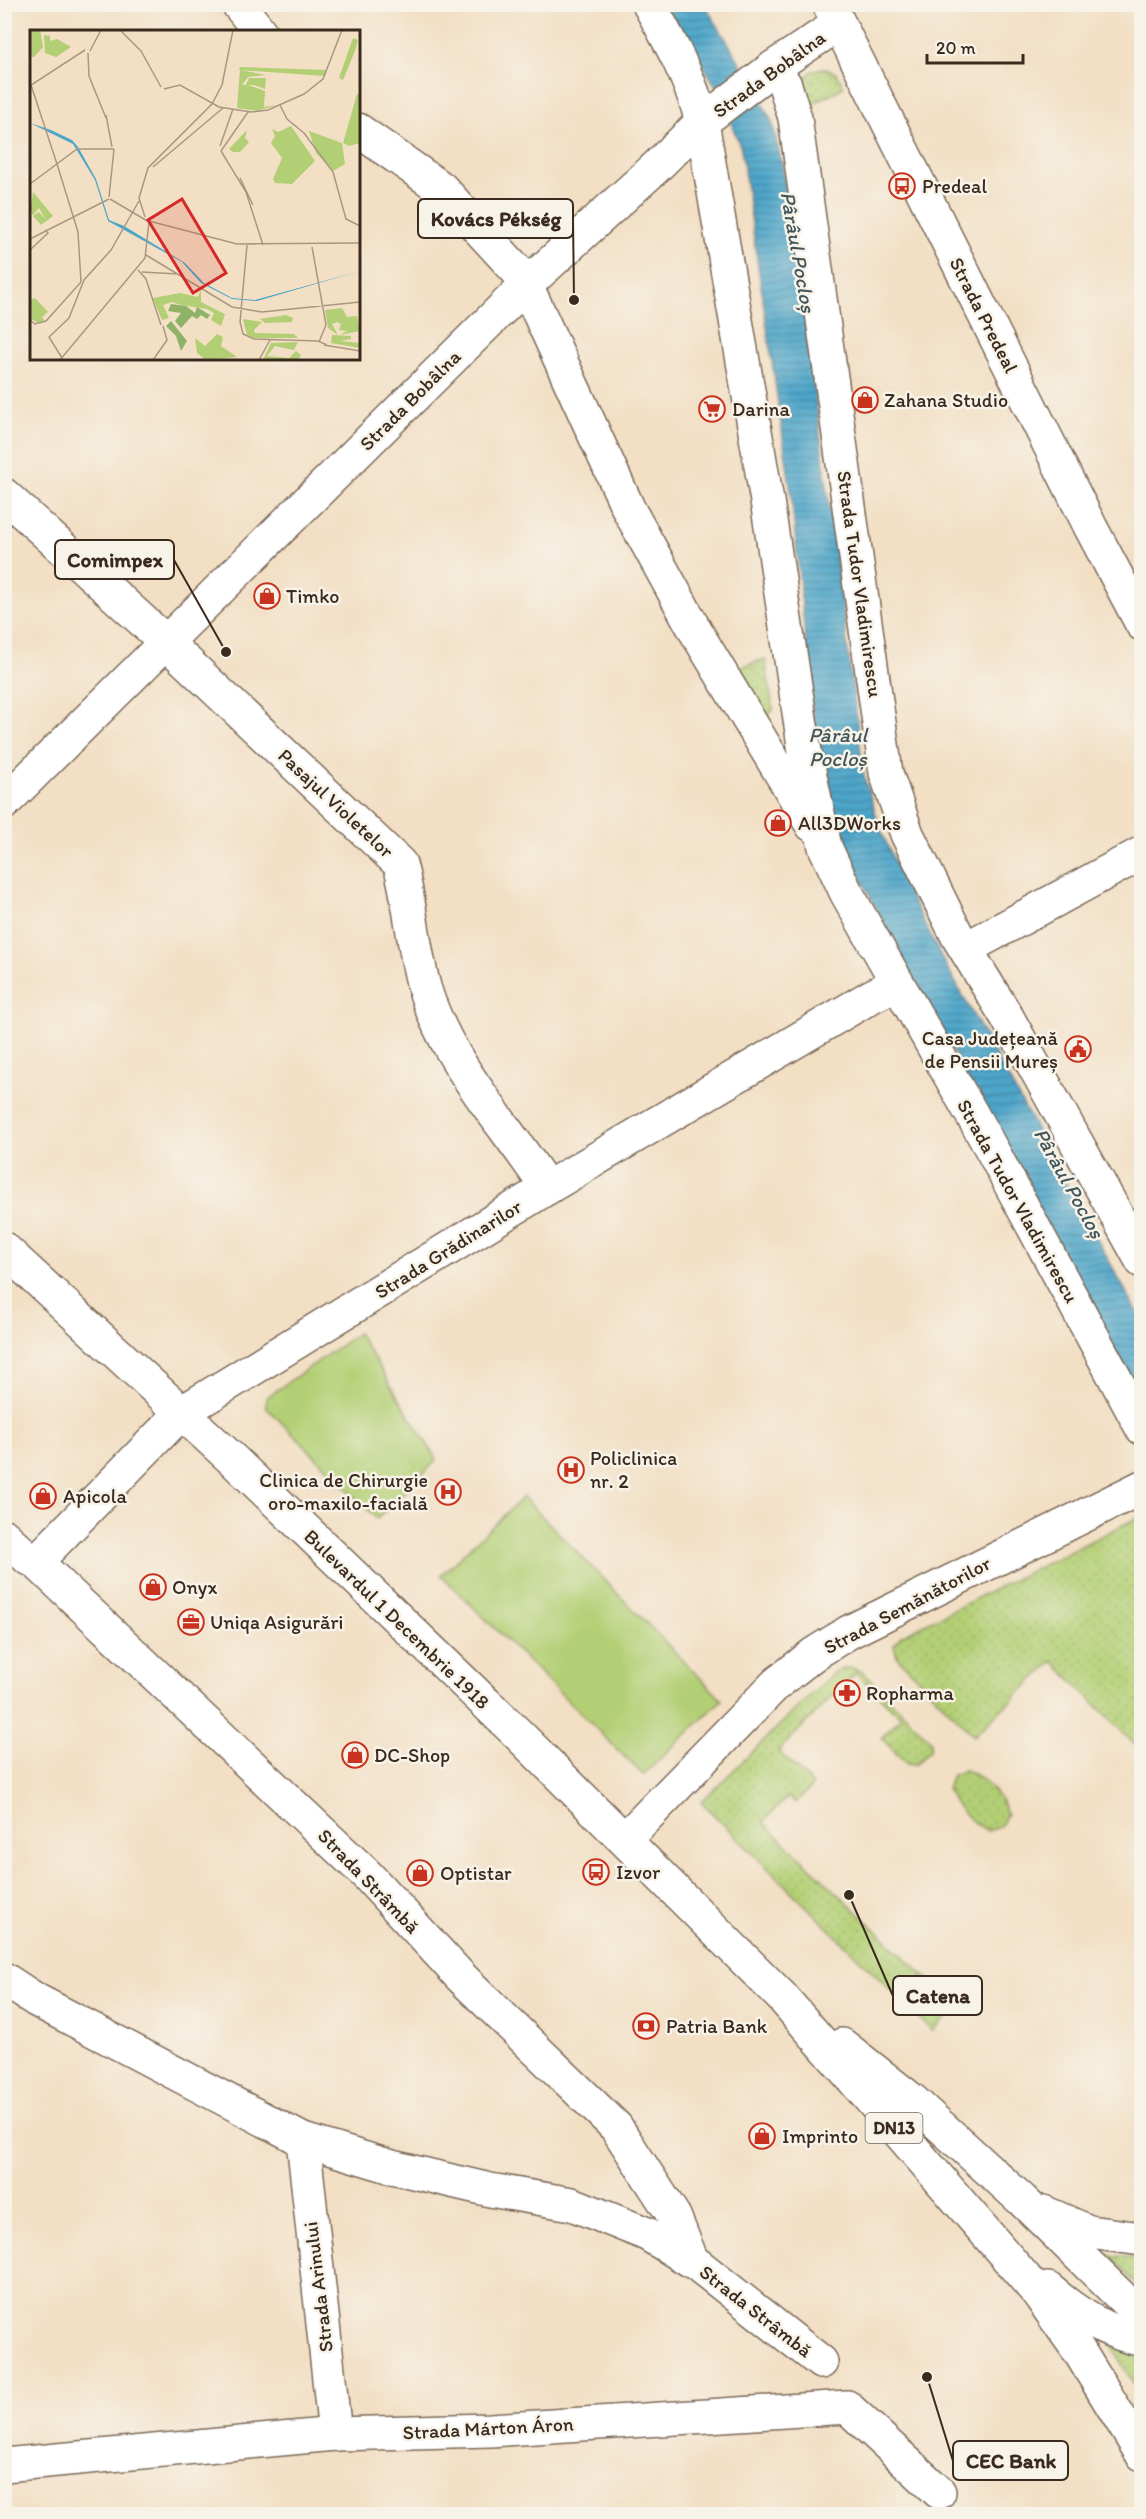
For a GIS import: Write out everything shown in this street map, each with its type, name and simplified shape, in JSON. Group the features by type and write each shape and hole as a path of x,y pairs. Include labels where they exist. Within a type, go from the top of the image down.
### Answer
{"street":[{"path":"238,4 258,30"},
{"name":"Strada Tudor Vladimirescu","path":"649,4 709,118 803,740 825,847"},
{"name":"Strada Bobâlna","path":"4,803 526,285 709,118 774,67 834,14"},
{"name":"Strada Predeal","path":"834,14 1091,528 1142,624"},
{"name":"Strada Tudor Vladimirescu","path":"774,67 785,85 795,118 886,772 907,834 958,937 967,948 1142,1261"},
{"name":"Strada Tudor Vladimirescu","path":"360,131 441,188 517,271 526,285 629,510 696,632 825,847 846,892 896,984 992,1150 1142,1428"},
{"name":"Pasajul Violetelor","path":"4,495 166,642 400,864 426,990 451,1051 547,1188"},
{"path":"967,948 1142,853"},
{"name":"Strada Grădinarilor","path":"36,1562 181,1413 547,1188 896,984"},
{"name":"Bulevardul 1 Decembrie 1918","path":"4,1249 234,1461 625,1839 782,1997 1038,2293 1079,2351 1142,2454"},
{"name":"Strada Semănătorilor","path":"625,1839 776,1684 814,1654 849,1632 1142,1487"},
{"name":"Strada Strâmbă","path":"4,1536 27,1558 36,1562 367,1875 462,1978 616,2127 674,2216 692,2261"},
{"name":"Strada Strâmbă","path":"4,1978 46,2005 303,2140 392,2167 490,2190 572,2204 647,2234 692,2261 821,2362"},
{"name":"Bulevardul 1 Decembrie 1918","path":"782,1997 913,2101 1022,2200 1142,2317"},
{"name":"Strada Arinului","path":"303,2140 335,2434"},
{"path":"1022,2200 1060,2221 1089,2232 1142,2239"},
{"path":"1009,2258 1070,2308 1116,2335 1142,2340"},
{"name":"Strada Márton Áron","path":"4,2465 335,2434 490,2430 847,2407 939,2492"}],"green space":[{"path":"824,68 836,73 844,87 805,108 804,82 806,77"},
{"path":"765,659 773,709 769,715 762,718 733,670"},
{"path":"358,1333 437,1460 377,1519 266,1407 266,1398"},
{"path":"523,1497 722,1700 643,1775 441,1575"},
{"path":"1141,1516 1141,1751 1053,1661 974,1736 897,1657 894,1645 901,1636"},
{"path":"842,1668 852,1668 863,1672 931,1741 930,1750 915,1765 907,1764 881,1738 901,1717 856,1673 778,1751 813,1785 796,1803 788,1796 763,1822 957,2007 932,2031 701,1802 833,1673"},
{"path":"965,1770 985,1782 1000,1799 1007,1813 1001,1826 988,1831 958,1808 947,1788 952,1775"},
{"path":"1109,2255 1141,2259 1141,2289"},
{"path":"1106,2336 1141,2349 1141,2398"}],"water":[{"name":"Pârâul Pocloș","path":"665,5 705,5 744,69 772,122 782,165 798,262 864,776 880,828 905,886 942,958 1141,1319 1141,1401 862,881 833,814 816,750 791,492 741,148 717,88"}],"place":[{"name":"Predeal","path":"902,186"},
{"name":"Kovács Pékség","path":"574,300"},
{"name":"Zahana Studio","path":"865,400"},
{"name":"Darina","path":"712,409"},
{"name":"Timko","path":"267,596"},
{"name":"Comimpex","path":"226,652"},
{"name":"All3DWorks","path":"778,823"},
{"name":"Casa Județeană de Pensii Mureș","path":"1078,1049"},
{"name":"Policlinica nr. 2","path":"571,1470"},
{"name":"Clinica de Chirurgie oro-maxilo-facială","path":"448,1492"},
{"name":"Apicola","path":"43,1496"},
{"name":"Onyx","path":"153,1587"},
{"name":"Uniqa Asigurări","path":"191,1622"},
{"name":"Ropharma","path":"847,1693"},
{"name":"DC-Shop","path":"355,1755"},
{"name":"Izvor","path":"596,1872"},
{"name":"Optistar","path":"420,1873"},
{"name":"Catena","path":"849,1895"},
{"name":"Patria Bank","path":"646,2026"},
{"name":"Imprinto","path":"762,2136"},
{"name":"CEC Bank","path":"927,2377"}]}
